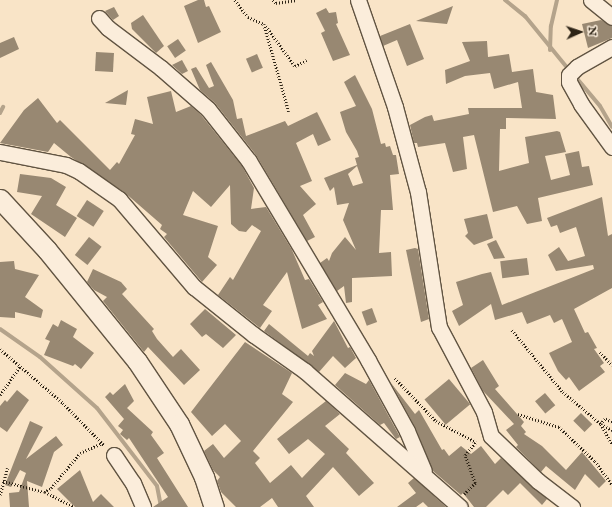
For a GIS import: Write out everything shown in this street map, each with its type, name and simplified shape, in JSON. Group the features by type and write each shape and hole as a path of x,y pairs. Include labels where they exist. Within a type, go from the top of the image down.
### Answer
{"street":[{"path":"358,0 394,107 418,192 439,327 484,412 491,436 538,481 572,507"},
{"path":"591,0 612,17"},
{"path":"99,18 108,28 161,68 208,108 249,160 368,360 407,431 427,476"},
{"path":"612,47 576,67 569,75 569,82 581,104 612,147"},
{"path":"0,152 66,165 79,170 119,199 194,287 254,335 305,371 458,504"},
{"path":"0,200 47,250 137,362 179,424 204,477 214,507"},
{"path":"114,455 133,483 143,507"}],"path":[{"path":"235,0 248,18 264,24 294,66 308,60"},
{"path":"273,0 276,3 298,0"},
{"path":"264,24 289,112"},
{"path":"512,330 563,392 601,424 612,430"},
{"path":"0,349 63,403 114,455"},
{"path":"600,352 612,365"},
{"path":"0,395 20,366"},
{"path":"390,373 436,421 476,442"},
{"path":"518,414 559,427 595,461 612,484"},
{"path":"601,424 605,419 612,422"},
{"path":"601,424 612,444"},
{"path":"458,504 475,483 465,455 476,442 491,436"},
{"path":"44,492 51,488 80,453 102,443"},
{"path":"0,495 7,468"},
{"path":"4,481 44,492 74,507"}],"building":[{"path":"198,0 204,0 206,7 209,6 221,32 198,43 184,6"},
{"path":"453,6 447,24 416,21"},
{"path":"114,7 119,16 113,20 105,11"},
{"path":"326,8 329,13 336,12 338,23 336,24 350,55 333,61 321,33 325,31 316,13"},
{"path":"143,15 164,46 156,53 132,29 131,23"},
{"path":"601,20 612,26 612,38 588,48 582,24"},
{"path":"410,24 424,59 407,66 397,40 383,46 380,36"},
{"path":"14,37 19,49 0,58 0,43"},
{"path":"178,39 186,51 175,58 167,46"},
{"path":"487,41 488,57 509,54 512,72 533,69 536,92 553,95 556,119 506,118 506,129 500,129 499,171 529,163 525,137 557,131 560,132 566,152 545,156 551,180 570,175 565,154 579,151 582,167 589,166 593,185 538,198 542,221 527,224 517,206 493,212 474,135 463,137 467,169 453,172 445,143 418,147 417,143 414,143 410,125 425,117 432,115 434,121 469,114 468,108 522,108 518,82 494,89 490,73 465,76 446,84 445,70 470,61 462,42"},
{"path":"96,52 114,53 113,72 95,71"},
{"path":"257,54 263,68 252,72 246,59"},
{"path":"182,60 188,71 182,74 172,65"},
{"path":"211,62 233,100 237,119 242,118 246,136 285,121 288,126 317,112 331,140 318,146 313,134 296,143 312,181 300,186 316,204 303,215 315,237 307,241 256,155 215,103 200,90 191,69 196,67 209,88 214,86 206,65"},
{"path":"355,75 372,109 381,144 385,143 386,147 390,146 393,155 396,155 399,174 390,175 393,210 381,210 379,253 391,252 392,276 352,278 352,302 346,303 344,286 337,291 320,263 327,258 329,261 332,253 345,237 356,250 343,220 349,203 337,205 334,187 330,191 324,178 357,165 355,158 359,157 346,132 340,112 356,106 344,82","holes":["357,166 363,183 353,186 348,174"]},
{"path":"128,90 126,105 105,103"},
{"path":"171,91 176,112 191,106 201,115 242,166 254,188 251,209 266,207 292,250 305,280 309,279 323,302 318,305 327,319 302,329 287,272 263,305 272,311 260,328 218,295 230,277 233,280 261,231 252,225 246,232 239,231 231,224 230,185 211,207 193,191 183,215 218,226 208,257 217,265 202,282 164,237 167,234 160,229 162,225 124,192 71,157 54,143 48,152 0,143 24,110 38,98 57,123 60,120 110,170 117,162 119,164 135,135 131,134 135,119 153,124 147,97"},
{"path":"20,174 51,178 66,187 56,205 77,218 65,237 31,214 42,196 17,192"},
{"path":"602,197 608,236 612,234 612,288 574,309 585,333 588,332 597,348 594,349 604,363 600,366 605,372 579,391 569,377 566,380 558,371 549,353 572,342 562,319 554,323 550,315 527,324 522,312 495,320 491,304 459,326 452,311 463,305 456,282 482,274 491,272 502,305 594,269 593,265 556,271 548,255 559,247 568,261 585,256 576,227 560,233 557,225 551,227 547,218"},
{"path":"87,200 104,211 93,227 77,216"},
{"path":"487,214 493,238 474,245 465,236 468,233 464,219"},
{"path":"89,237 102,247 87,265 75,255"},
{"path":"496,240 505,258 494,259 487,244"},
{"path":"415,248 418,249 429,319 421,322 406,250"},
{"path":"527,258 529,275 502,278 500,261"},
{"path":"14,261 15,269 39,275 25,297 43,310 41,318 15,312 15,318 0,317 0,262"},
{"path":"93,269 121,282 127,289 122,294 154,329 152,331 157,339 173,357 181,349 200,370 184,385 148,347 144,352 103,301 107,297 94,290 87,282"},
{"path":"372,308 377,322 367,326 362,312"},
{"path":"205,309 236,335 223,348 206,334 202,337 190,324"},
{"path":"61,320 77,329 73,337 94,353 81,369 75,364 73,366 44,355 50,341 45,339 53,324 58,327"},
{"path":"334,321 348,348 350,347 356,358 345,368 333,356 319,372 264,331 269,324 308,356 310,353 314,356 312,351"},
{"path":"245,342 292,373 282,394 293,402 253,451 260,458 255,463 270,483 291,465 302,478 325,454 308,439 289,454 277,439 326,401 340,414 325,426 349,449 346,453 374,483 359,496 333,467 306,496 314,507 278,507 272,498 260,507 236,507 221,492 217,481 220,477 213,470 204,451 213,444 224,458 241,441 225,424 212,436 191,412"},
{"path":"483,360 499,386 495,389 524,422 521,426 526,432 524,434 542,446 566,470 582,452 606,481 599,488 585,474 575,490 546,466 541,472 516,447 518,445 506,430 514,424 483,391 471,368"},
{"path":"345,373 366,384 369,380 400,437 396,439 384,423 380,425 335,385"},
{"path":"449,379 470,404 446,425 424,400"},
{"path":"391,383 415,414 419,410 442,450 444,449 449,456 461,446 471,454 481,446 495,464 501,458 547,499 542,505 520,483 508,495 503,490 486,507 474,507 463,493 461,495 433,471 415,427"},
{"path":"125,384 134,401 127,408 153,432 151,435 164,453 157,458 188,507 153,507 168,497 129,438 127,440 120,434 123,430 118,426 124,419 105,397 110,392 113,395"},
{"path":"17,390 29,400 7,432 0,427 0,406 5,400 7,402"},
{"path":"545,393 555,405 545,414 535,401"},
{"path":"581,413 592,424 585,432 573,421"},
{"path":"30,421 43,427 26,459 56,436 63,445 54,452 42,487 27,481 29,507 10,507 9,493 19,492 26,473 20,470 11,487 5,485"},
{"path":"80,470 93,502 101,494 114,507 75,507 57,489"},
{"path":"414,478 446,507 428,507 423,502 416,507 397,507 416,493 408,483"}],"waterway":[{"path":"505,0 525,16 569,70"},
{"path":"550,50 551,26 557,0"},
{"path":"574,75 600,106 612,127"},
{"path":"0,113 3,107"},
{"path":"0,329 40,357 97,408 157,486 161,507"}]}
